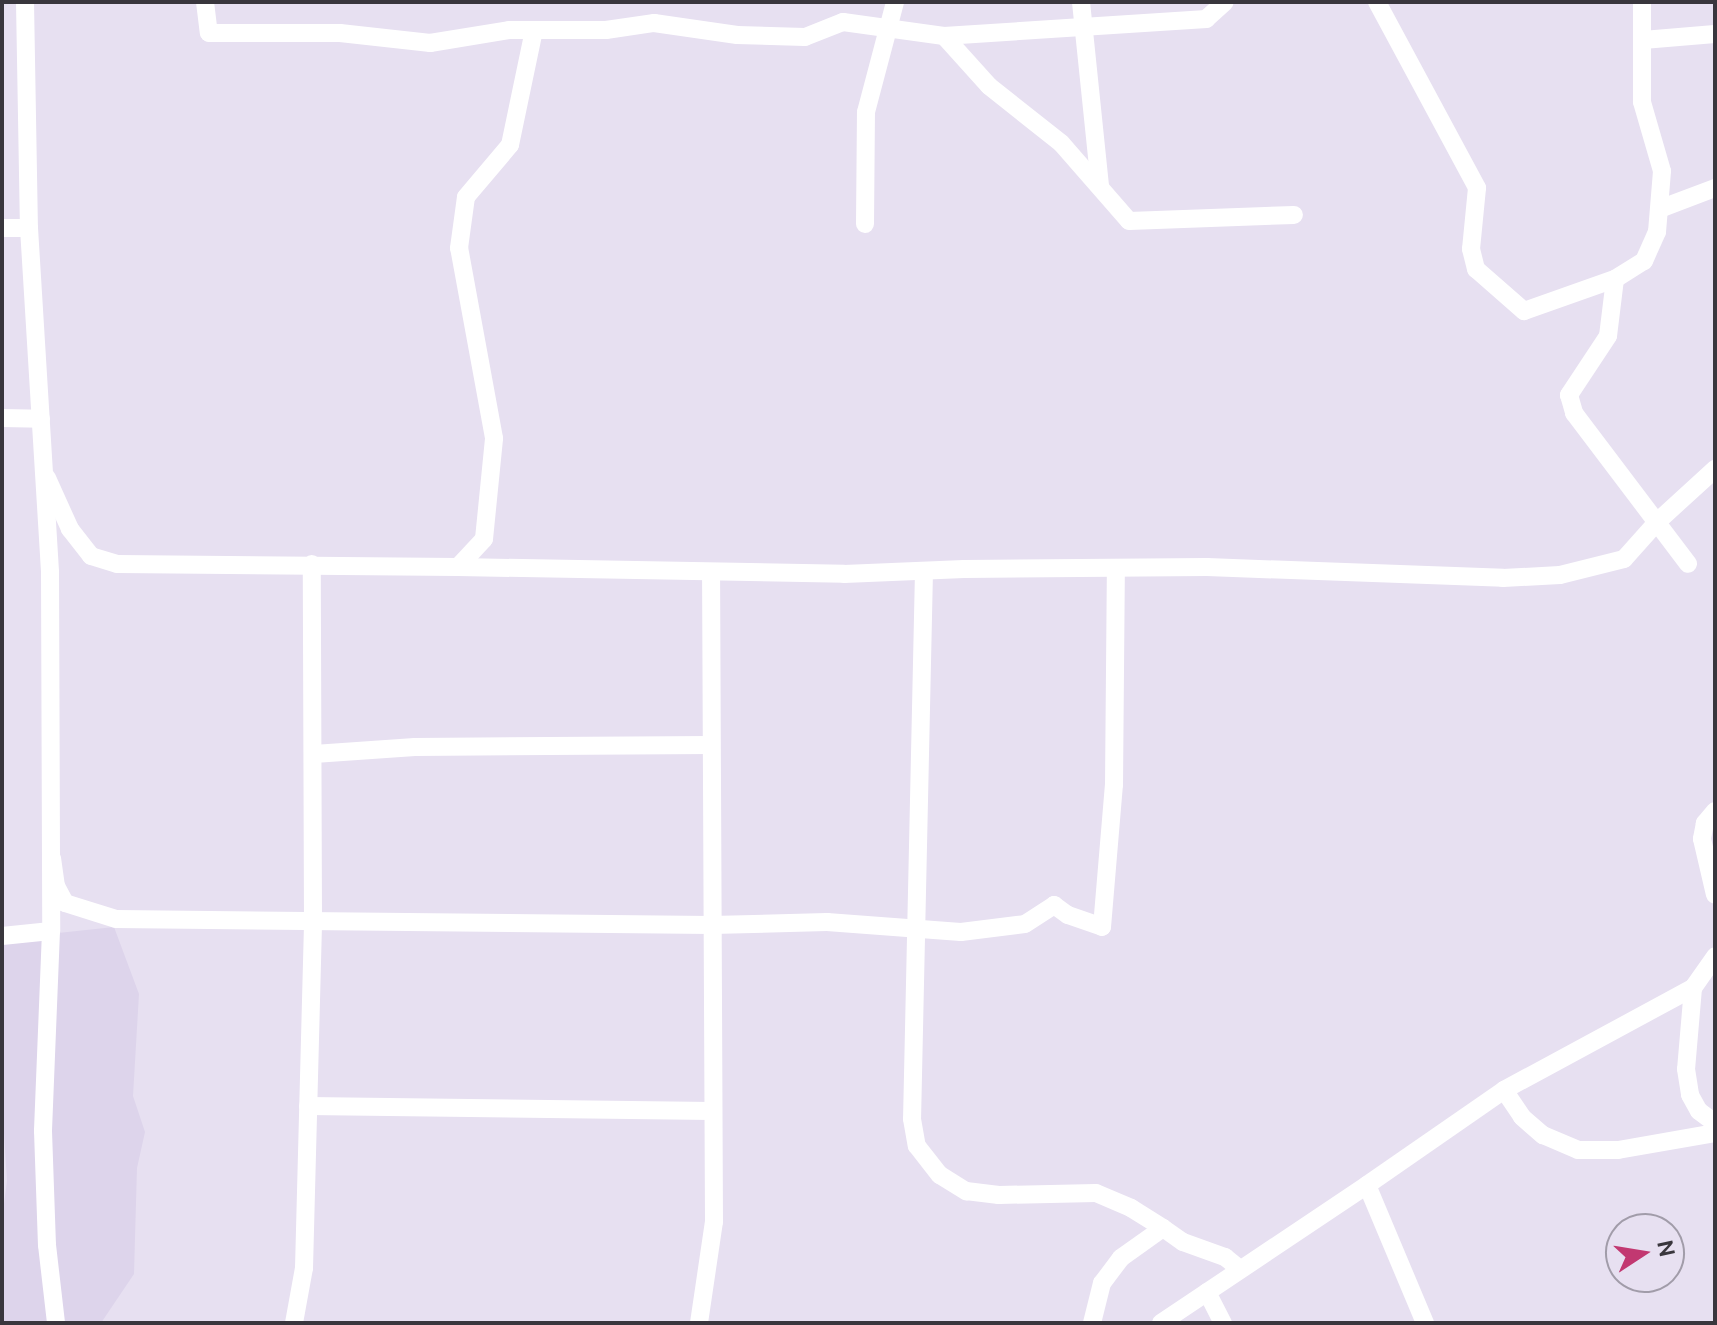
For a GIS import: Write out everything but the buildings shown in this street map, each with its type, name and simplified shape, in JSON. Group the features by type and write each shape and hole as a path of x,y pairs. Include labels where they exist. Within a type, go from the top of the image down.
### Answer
{"street":[{"path":"25,2 29,228 50,572 52,858 43,1131 47,1245 56,1323"},
{"path":"205,2 209,33 340,33 430,43 534,30 606,30 654,23 737,35 805,37 843,22 944,36 1083,29 1206,19 1225,2"},
{"path":"865,224 866,112 895,2"},
{"path":"1081,2 1100,185"},
{"path":"1377,2 1477,188 1471,249 1476,269 1524,311 1615,279 1644,261 1657,232 1662,208 1662,171 1642,102 1642,2"},
{"path":"458,567 484,539 494,438 459,248 466,197 510,145 534,30"},
{"path":"1643,40 1715,34"},
{"path":"944,36 989,86 1061,143 1129,221 1294,215"},
{"path":"1662,208 1715,188"},
{"path":"2,228 29,228"},
{"path":"1615,279 1608,336 1569,395 1574,413 1688,564"},
{"path":"2,418 41,419"},
{"path":"44,474 70,529 91,556 117,564 312,564 711,573 1207,567 1503,578 1560,575 1624,559 1657,522 1715,469"},
{"path":"294,1323 304,1268 313,920 312,564"},
{"path":"52,858 56,886 65,903 79,910 116,919 712,925 827,922 918,926 961,932 1025,924 1054,905 1068,915 1102,927 1113,801 1116,568"},
{"path":"924,571 916,797 918,926 912,1119 917,1146 940,1175 966,1191 999,1195 1096,1193 1131,1208 1183,1242 1225,1257 1240,1269"},
{"path":"699,1323 714,1222 711,573"},
{"path":"314,754 415,747 711,745"},
{"path":"1715,811 1705,823 1702,839 1715,895"},
{"path":"2,936 51,931"},
{"path":"1161,1323 1504,1090 1693,988 1715,956"},
{"path":"1693,988 1686,1069 1690,1095 1699,1111 1715,1123"},
{"path":"1504,1090 1522,1117 1543,1135 1578,1150 1618,1150 1715,1133"},
{"path":"308,1106 712,1111"},
{"path":"1367,1185 1425,1323"},
{"path":"1092,1323 1102,1283 1121,1258 1163,1228"},
{"path":"1207,1292 1223,1323"}],"shaded area":[{"path":"114,927 139,994 133,1096 145,1132 137,1168 134,1274 101,1323 2,1323 2,1219 7,1181 2,1102 2,939"}]}
